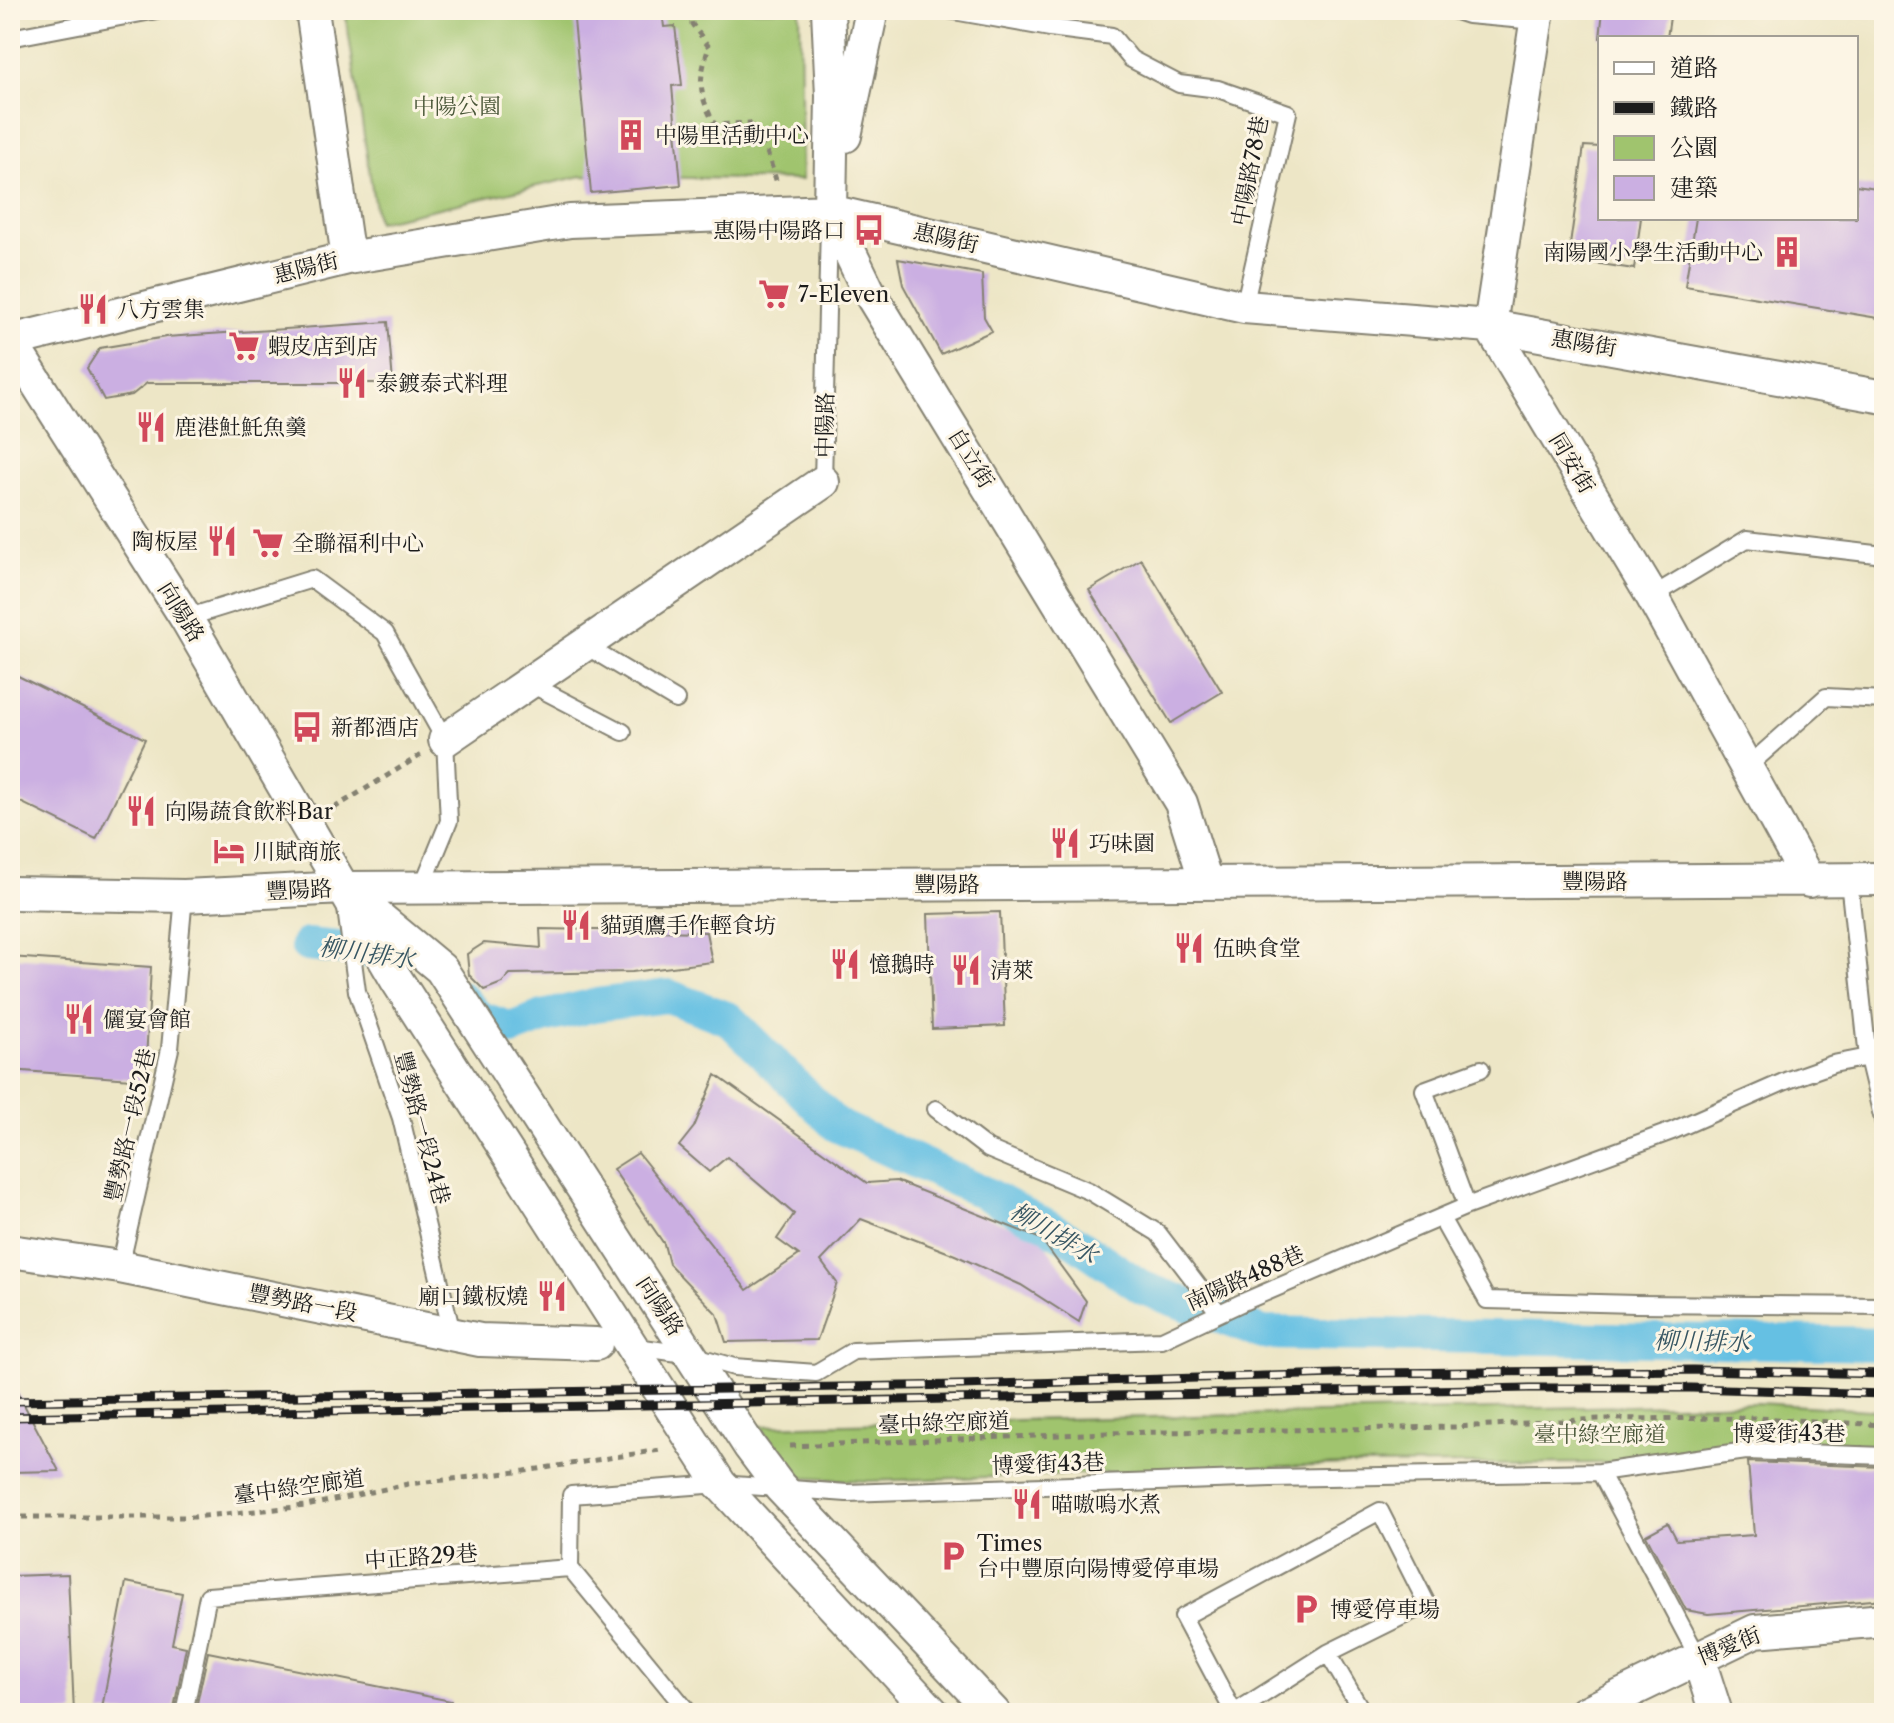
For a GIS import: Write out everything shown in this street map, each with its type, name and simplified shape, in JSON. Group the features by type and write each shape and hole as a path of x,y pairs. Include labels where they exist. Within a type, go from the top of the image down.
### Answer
{"street":[{"path":"312,10 348,258"},
{"name":"自立街","path":"828,10 832,96 830,211 868,290 1181,803 1206,882"},
{"name":"中陽路","path":"830,211 872,10"},
{"path":"1490,326 1537,16"},
{"name":"惠陽街","path":"10,341 348,258 570,221 830,211 1244,307 1490,326 1884,397"},
{"name":"同安街","path":"1490,326 1652,596 1809,881"},
{"name":"向陽路","path":"10,341 186,618 444,1057 720,1484 933,1713"},
{"name":"中陽路","path":"445,740 823,482"},
{"name":"豐陽路","path":"10,893 184,896 422,887 1884,879"},
{"name":"向陽路","path":"343,888 441,969 750,1447 780,1487 994,1713"},
{"name":"豐勢路一段","path":"10,1251 120,1267 480,1340 596,1344"},
{"name":"博愛街","path":"1585,1713 1755,1631 1884,1620"},
{"path":"1698,1657 1716,1713"}],"lane":[{"path":"10,38 157,10"},
{"name":"中陽路78巷","path":"948,10 1112,36 1131,59 1179,84 1218,89 1288,113 1244,307"},
{"path":"1453,10 1468,15 1537,16"},
{"name":"中陽路","path":"823,482 830,211"},
{"path":"1652,596 1747,539 1884,555"},
{"path":"186,618 312,579 385,633 445,740 449,821 422,887"},
{"path":"584,645 676,700"},
{"path":"529,683 623,732"},
{"path":"1747,767 1826,697 1884,700"},
{"path":"1849,881 1884,1124"},
{"name":"豐勢路一段24巷","path":"343,888 357,991 401,1118 452,1333"},
{"name":"豐勢路一段52巷","path":"120,1267 170,1049 184,896"},
{"name":"南陽路488巷","path":"596,1344 692,1355 734,1367 816,1373 853,1351 1162,1340 1467,1206 1672,1131 1788,1080 1833,1064 1876,1056"},
{"path":"1467,1206 1424,1090 1481,1069"},
{"path":"936,1109 988,1149 1089,1191 1158,1233 1219,1313"},
{"path":"1441,1218 1487,1300 1884,1306"},
{"name":"博愛街43巷","path":"570,1568 571,1495 720,1484 847,1493 1271,1478 1600,1472 1746,1451 1884,1456"},
{"path":"1600,1472 1698,1657"},
{"path":"1380,1511 1427,1604 1328,1653 1234,1713 1183,1617 1380,1511"},
{"path":"570,1568 689,1713"},
{"name":"中正路29巷","path":"184,1713 208,1596 570,1568"},
{"path":"1328,1653 1363,1713"}],"path":[{"path":"691,10 692,24 709,47 701,71 702,101 715,125 749,123 767,152 778,185 777,212"},
{"path":"323,815 445,740"},
{"name":"臺中綠空廊道","path":"750,1447 1106,1433 1456,1427 1599,1419 1713,1417 1884,1425"},
{"name":"臺中綠空廊道","path":"10,1517 194,1517 306,1506 408,1484 696,1448"}],"green space":[{"name":"中陽公園","path":"345,10 800,10 802,180 582,176 377,222"},
{"name":"臺中綠空廊道","path":"1758,1403 1884,1411 1884,1449 1745,1443 1608,1463 1348,1465 869,1481 803,1478 786,1469 761,1426"}],"building":[{"name":"中陽里活動中心","path":"573,10 662,10 664,27 675,26 682,85 672,86 681,185 591,193"},
{"path":"1603,10 1671,10 1667,36 1600,36"},
{"path":"1584,146 1598,147 1598,220 1641,220 1634,269 1568,259"},
{"name":"南陽國小學生活動中心","path":"1858,185 1884,189 1884,319 1685,286 1696,220 1858,220"},
{"path":"898,259 982,274 984,317 992,331 941,354 903,285"},
{"path":"388,322 393,383 147,383 132,395 104,400 87,368 100,348 166,337"},
{"path":"1141,559 1222,692 1171,723 1089,590"},
{"path":"10,672 145,739 96,839 10,797"},
{"name":"清萊","path":"1000,912 1005,1026 932,1029 928,914"},
{"path":"540,929 706,932 712,962 632,972 510,974 502,983 484,990 469,975 467,954 484,943 541,948"},
{"name":"儷宴會館","path":"10,957 151,967 145,1080 10,1070"},
{"path":"716,1075 867,1183 896,1181 1041,1239 1086,1301 1079,1322 1021,1285 955,1255 861,1219 821,1261 837,1283 817,1340 726,1342 717,1314 669,1264 664,1244 613,1169 638,1153 747,1290 799,1255 777,1239 794,1214 727,1157 709,1172 679,1146 694,1127"},
{"path":"10,1378 59,1471 10,1472"},
{"path":"1748,1462 1884,1467 1884,1599 1708,1614 1686,1610 1646,1535 1668,1523 1677,1540 1754,1535"},
{"path":"68,1574 74,1713 10,1713 10,1576"},
{"path":"126,1582 182,1593 172,1644 186,1647 173,1713 101,1713"},
{"path":"208,1652 451,1701 450,1713 195,1713"}],"waterway":[{"name":"柳川排水","path":"307,945 390,953"},
{"name":"柳川排水","path":"461,998 478,1017 511,1029 543,1017 595,1005 668,996 729,1019 836,1125 984,1193 1074,1241 1143,1288 1263,1333 1884,1344"}],"railway":[{"path":"10,1401 961,1385 1370,1373 1693,1370 1884,1374"},
{"path":"10,1417 1530,1388 1691,1388 1884,1394"}],"place":[{"name":"中陽里活動中心","path":"631,135"},
{"name":"惠陽中陽路口","path":"869,230"},
{"name":"南陽國小學生活動中心","path":"1787,252"},
{"name":"7-Eleven","path":"774,294"},
{"name":"八方雲集","path":"93,309"},
{"name":"蝦皮店到店","path":"244,346"},
{"name":"泰鍍泰式料理","path":"352,383"},
{"name":"鹿港𩵚魠魚羹","path":"151,427"},
{"name":"陶板屋","path":"222,541"},
{"name":"全聯福利中心","path":"268,543"},
{"name":"新都酒店","path":"307,727"},
{"name":"向陽蔬食飲料Bar","path":"141,811"},
{"name":"巧味園","path":"1065,843"},
{"name":"川賦商旅","path":"229,851"},
{"name":"貓頭鷹手作輕食坊","path":"576,925"},
{"name":"伍映食堂","path":"1189,948"},
{"name":"憶鵝時","path":"845,964"},
{"name":"清萊","path":"966,970"},
{"name":"儷宴會館","path":"79,1019"},
{"name":"廟口鐵板燒","path":"552,1296"},
{"name":"喵嗷嗚水煮","path":"1027,1504"},
{"name":"Times 台中豐原向陽博愛停車場","path":"953,1556"},
{"name":"博愛停車場","path":"1306,1609"}]}
